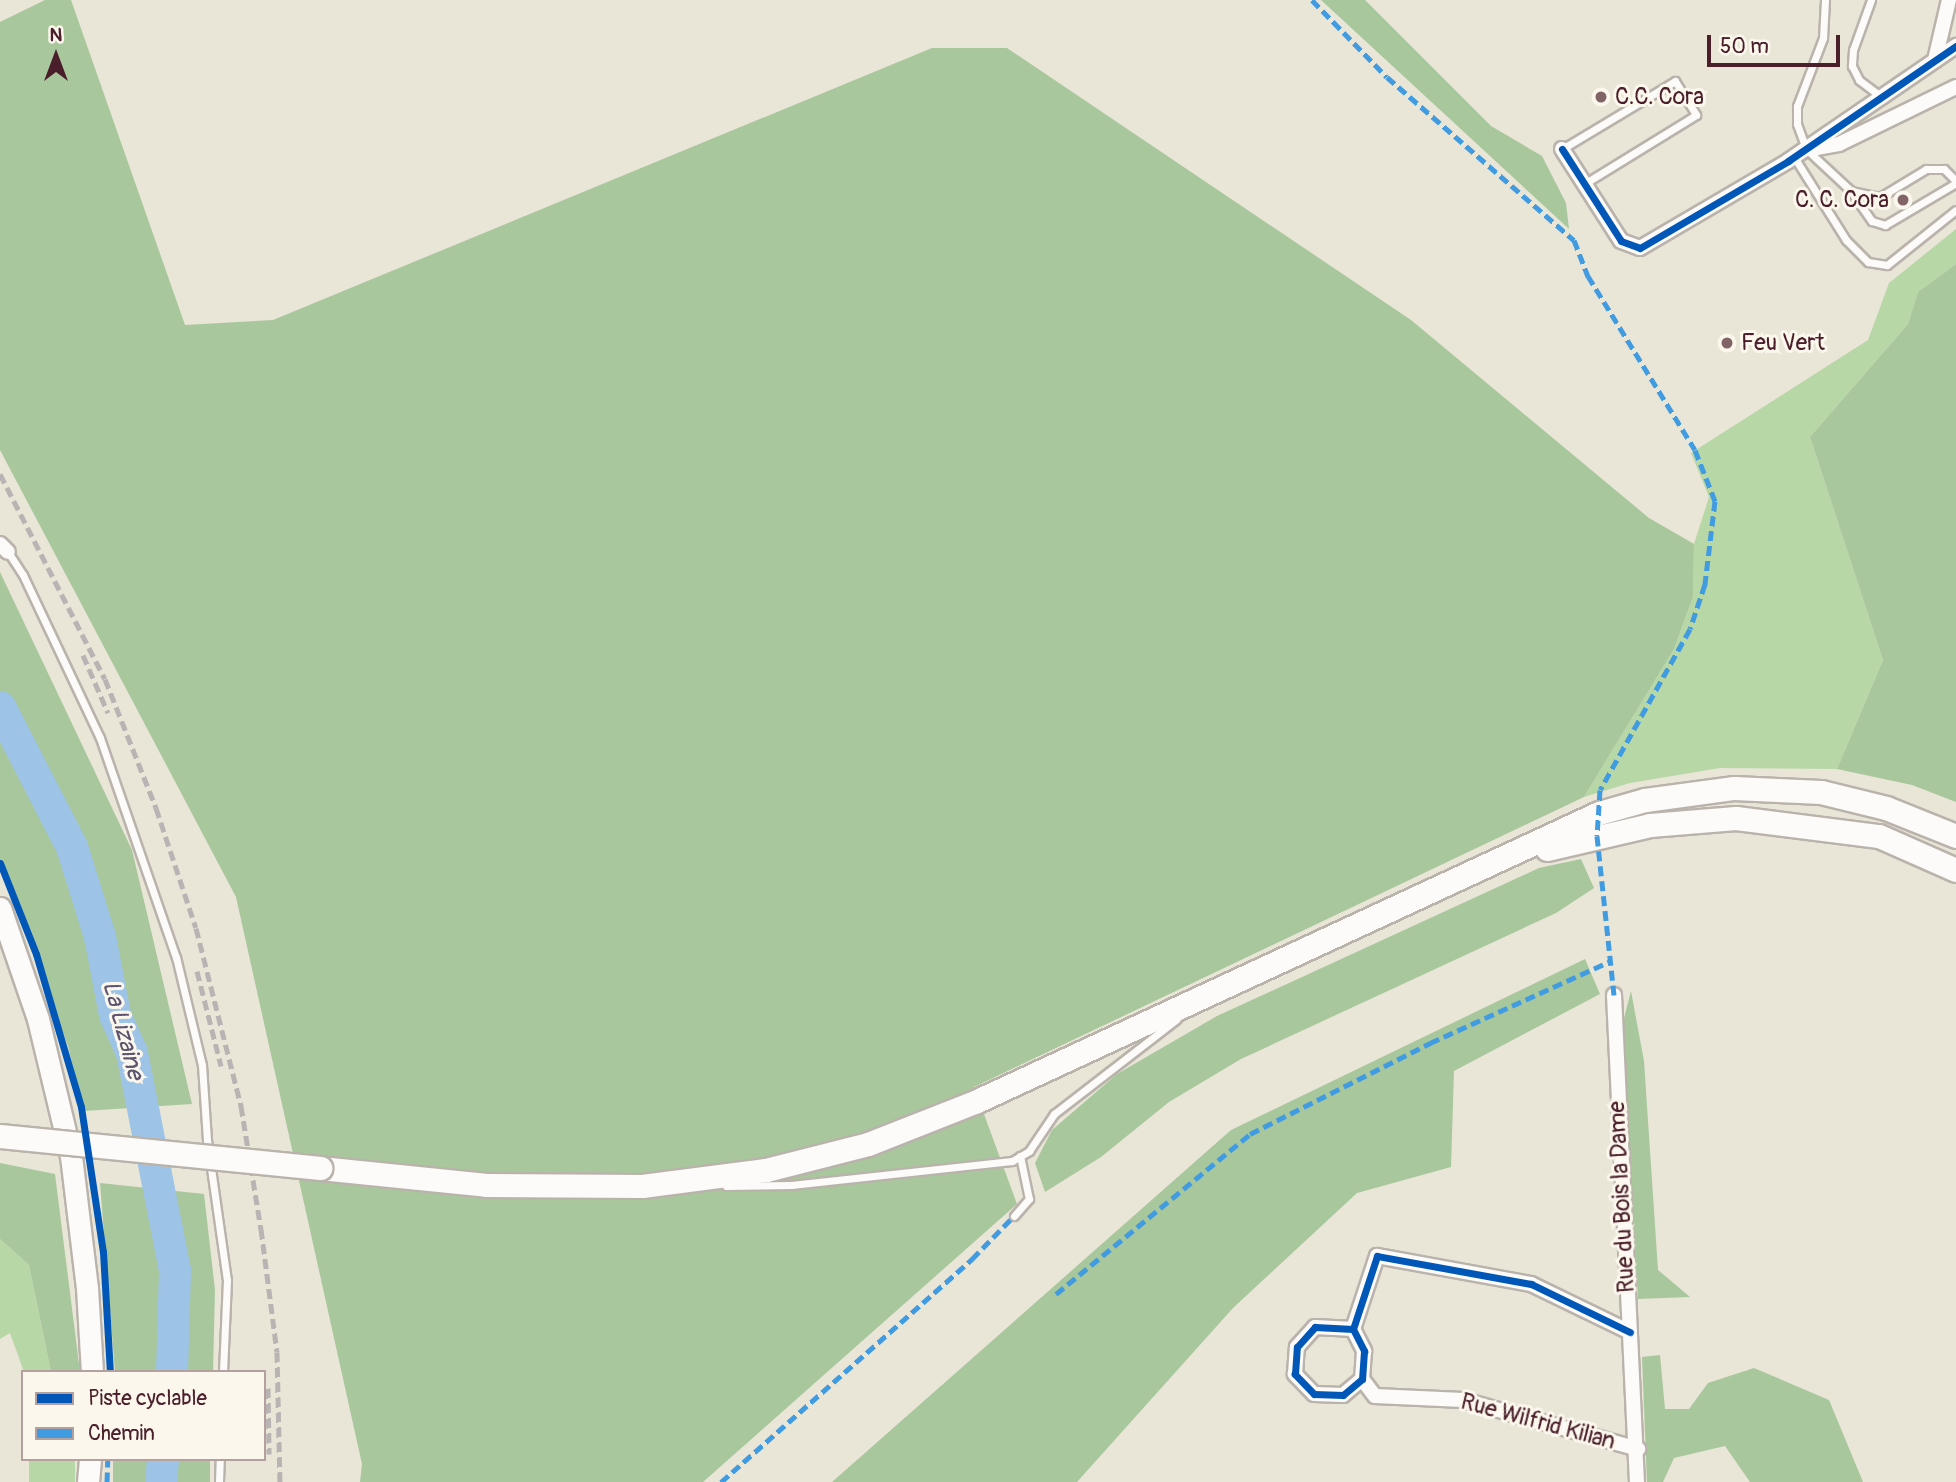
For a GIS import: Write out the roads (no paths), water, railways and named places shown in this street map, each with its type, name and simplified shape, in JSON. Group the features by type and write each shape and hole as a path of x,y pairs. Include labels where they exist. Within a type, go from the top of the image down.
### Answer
{"main road":[{"path":"0,1136 486,1185 642,1186 766,1170 868,1144 977,1101 1599,813 1645,800 1734,788 1821,792 1886,808 1956,836"},
{"path":"1461,877 1597,835 1650,825 1736,818 1879,836 1956,870"},
{"path":"0,908 38,1019 71,1156 86,1275 92,1370"},
{"path":"88,1482 90,1461"}],"street":[{"path":"1935,60 1949,0"},
{"path":"1562,149 1621,241 1640,248 1800,153 1956,46"},
{"path":"1800,153 1839,144 1956,87"},
{"name":"Rue du Bois la Dame","path":"1614,995 1638,1449 1637,1482"},
{"path":"1353,1329 1315,1327 1297,1347 1295,1374 1314,1394 1343,1395 1362,1379 1364,1351 1353,1329 1377,1256 1531,1284 1630,1332"},
{"name":"Rue Wilfrid Kilian","path":"1362,1379 1375,1396 1463,1400 1638,1449"}],"lane":[{"path":"1825,0 1823,38 1797,106 1797,124 1800,153 1846,240 1868,262 1887,265 1956,210"},
{"path":"1871,0 1853,50 1852,66 1859,80 1880,96"},
{"path":"1562,149 1675,81 1696,115 1584,184"},
{"path":"1800,153 1850,190 1872,221 1885,225 1956,181 1944,169 1926,169 1880,197 1850,190"},
{"path":"4,548 23,575 100,738 176,957 202,1065 207,1140 227,1280 223,1370"},
{"path":"642,1186 791,1185 1012,1161 1029,1151 1054,1114 1213,993"},
{"path":"1014,1216 1029,1199 1020,1156"},
{"path":"219,1482 220,1461"}],"waterway":[{"name":"La Lizaine","path":"0,707 72,847 100,937 115,1015 132,1053 175,1271 172,1370"},
{"name":"La Lizaine","path":"161,1482 163,1461"}],"railway":[{"path":"0,474 105,679 156,808 196,928 241,1106 261,1229 277,1352 280,1482"},
{"path":"83,655 108,713"},
{"path":"197,971 221,1066"},
{"path":"268,1388 269,1454"}],"place":[{"name":"C.C. Cora","path":"1601,97"},
{"name":"C. C. Cora","path":"1903,200"},
{"name":"Feu Vert","path":"1727,343"}]}
